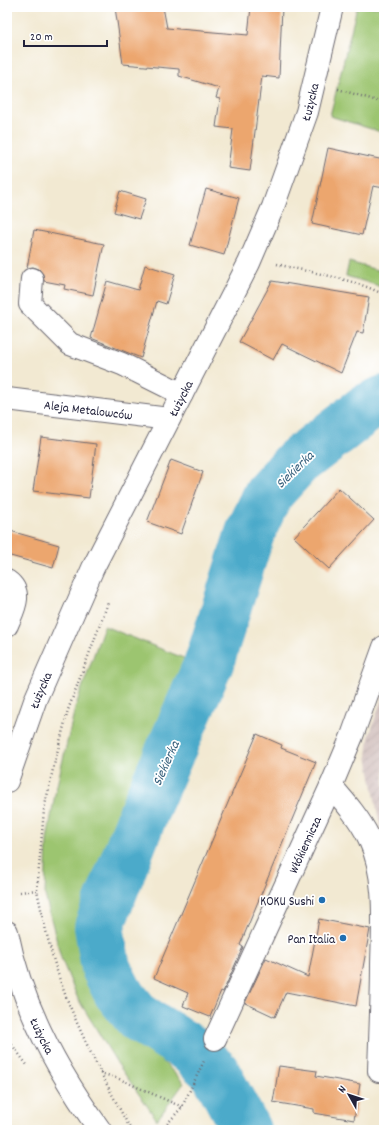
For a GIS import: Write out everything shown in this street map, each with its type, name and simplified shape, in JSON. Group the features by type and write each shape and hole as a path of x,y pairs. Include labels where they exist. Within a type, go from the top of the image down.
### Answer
{"street":[{"name":"Łużycka","path":"7,780 36,698 89,575 249,263 273,207 307,112 332,7"},
{"path":"32,279 30,304 70,344 122,364 182,394"},
{"name":"Aleja Metalowców","path":"7,399 169,419"},
{"path":"7,581 14,588 17,595 14,608 7,625"},
{"name":"Włókiennicza","path":"215,1039 331,786 352,736 384,647"},
{"path":"331,786 364,828 375,853 379,868 383,903 383,928 379,1071"},
{"name":"Łużycka","path":"7,932 13,984 36,1022 54,1059 100,1130"}],"path":[{"path":"332,87 384,103"},
{"path":"272,263 347,281 384,295"},
{"path":"109,598 68,710 54,762 44,810 37,890 55,966 69,1005 100,1073 131,1130"},
{"path":"20,892 37,890"},
{"path":"162,1130 182,1107 188,1090 215,1039"},
{"path":"100,1073 117,1078 182,1107"}],"shaded area":[{"path":"384,691 384,848 367,756 369,737"}],"green space":[{"path":"357,7 384,7 384,133 330,116"},
{"path":"349,262 384,272 384,289 346,276"},
{"path":"104,626 191,661 123,832 104,886 90,934 99,980 120,1017 184,1083 157,1120 117,1063 78,999 61,958 45,895 47,840 55,794 75,708"}],"building":[{"path":"115,7 163,7 167,28 248,35 251,7 282,7 279,78 262,76 250,171 228,168 233,129 216,127 220,99 216,98 219,88 179,76 179,69 123,64"},
{"path":"328,148 384,160 384,188 373,186 362,235 312,224"},
{"path":"206,189 239,198 224,255 190,245"},
{"path":"120,191 146,199 139,219 114,212"},
{"path":"34,230 104,244 93,295 64,289 65,285 44,281 43,274 39,269 33,267 27,268"},
{"path":"145,265 175,274 166,304 157,301 141,358 91,338 107,281 138,290"},
{"path":"272,281 369,297 363,333 357,332 341,373 282,344 273,360 239,342"},
{"path":"41,437 96,444 89,498 33,491"},
{"path":"171,460 203,472 181,534 147,522"},
{"path":"339,488 374,520 329,569 294,537"},
{"path":"7,530 59,545 53,568 7,555"},
{"path":"257,734 282,745 281,748 316,762 240,945 243,947 210,1017 183,1006 188,993 154,978"},
{"path":"319,919 370,929 356,1006 286,992 275,1017 245,1003 266,958 308,977"},
{"path":"279,1066 317,1071 316,1076 360,1084 354,1120 314,1113 314,1109 273,1102"}],"waterway":[{"name":"Siekierka","path":"246,1130 215,1072 190,1049 138,1017 118,992 106,968 99,927 147,804 209,663 250,533 268,494 297,462 367,408 384,400"}],"place":[{"name":"KOKU Sushi","path":"322,900"},
{"name":"Pan Italia","path":"343,938"}]}
